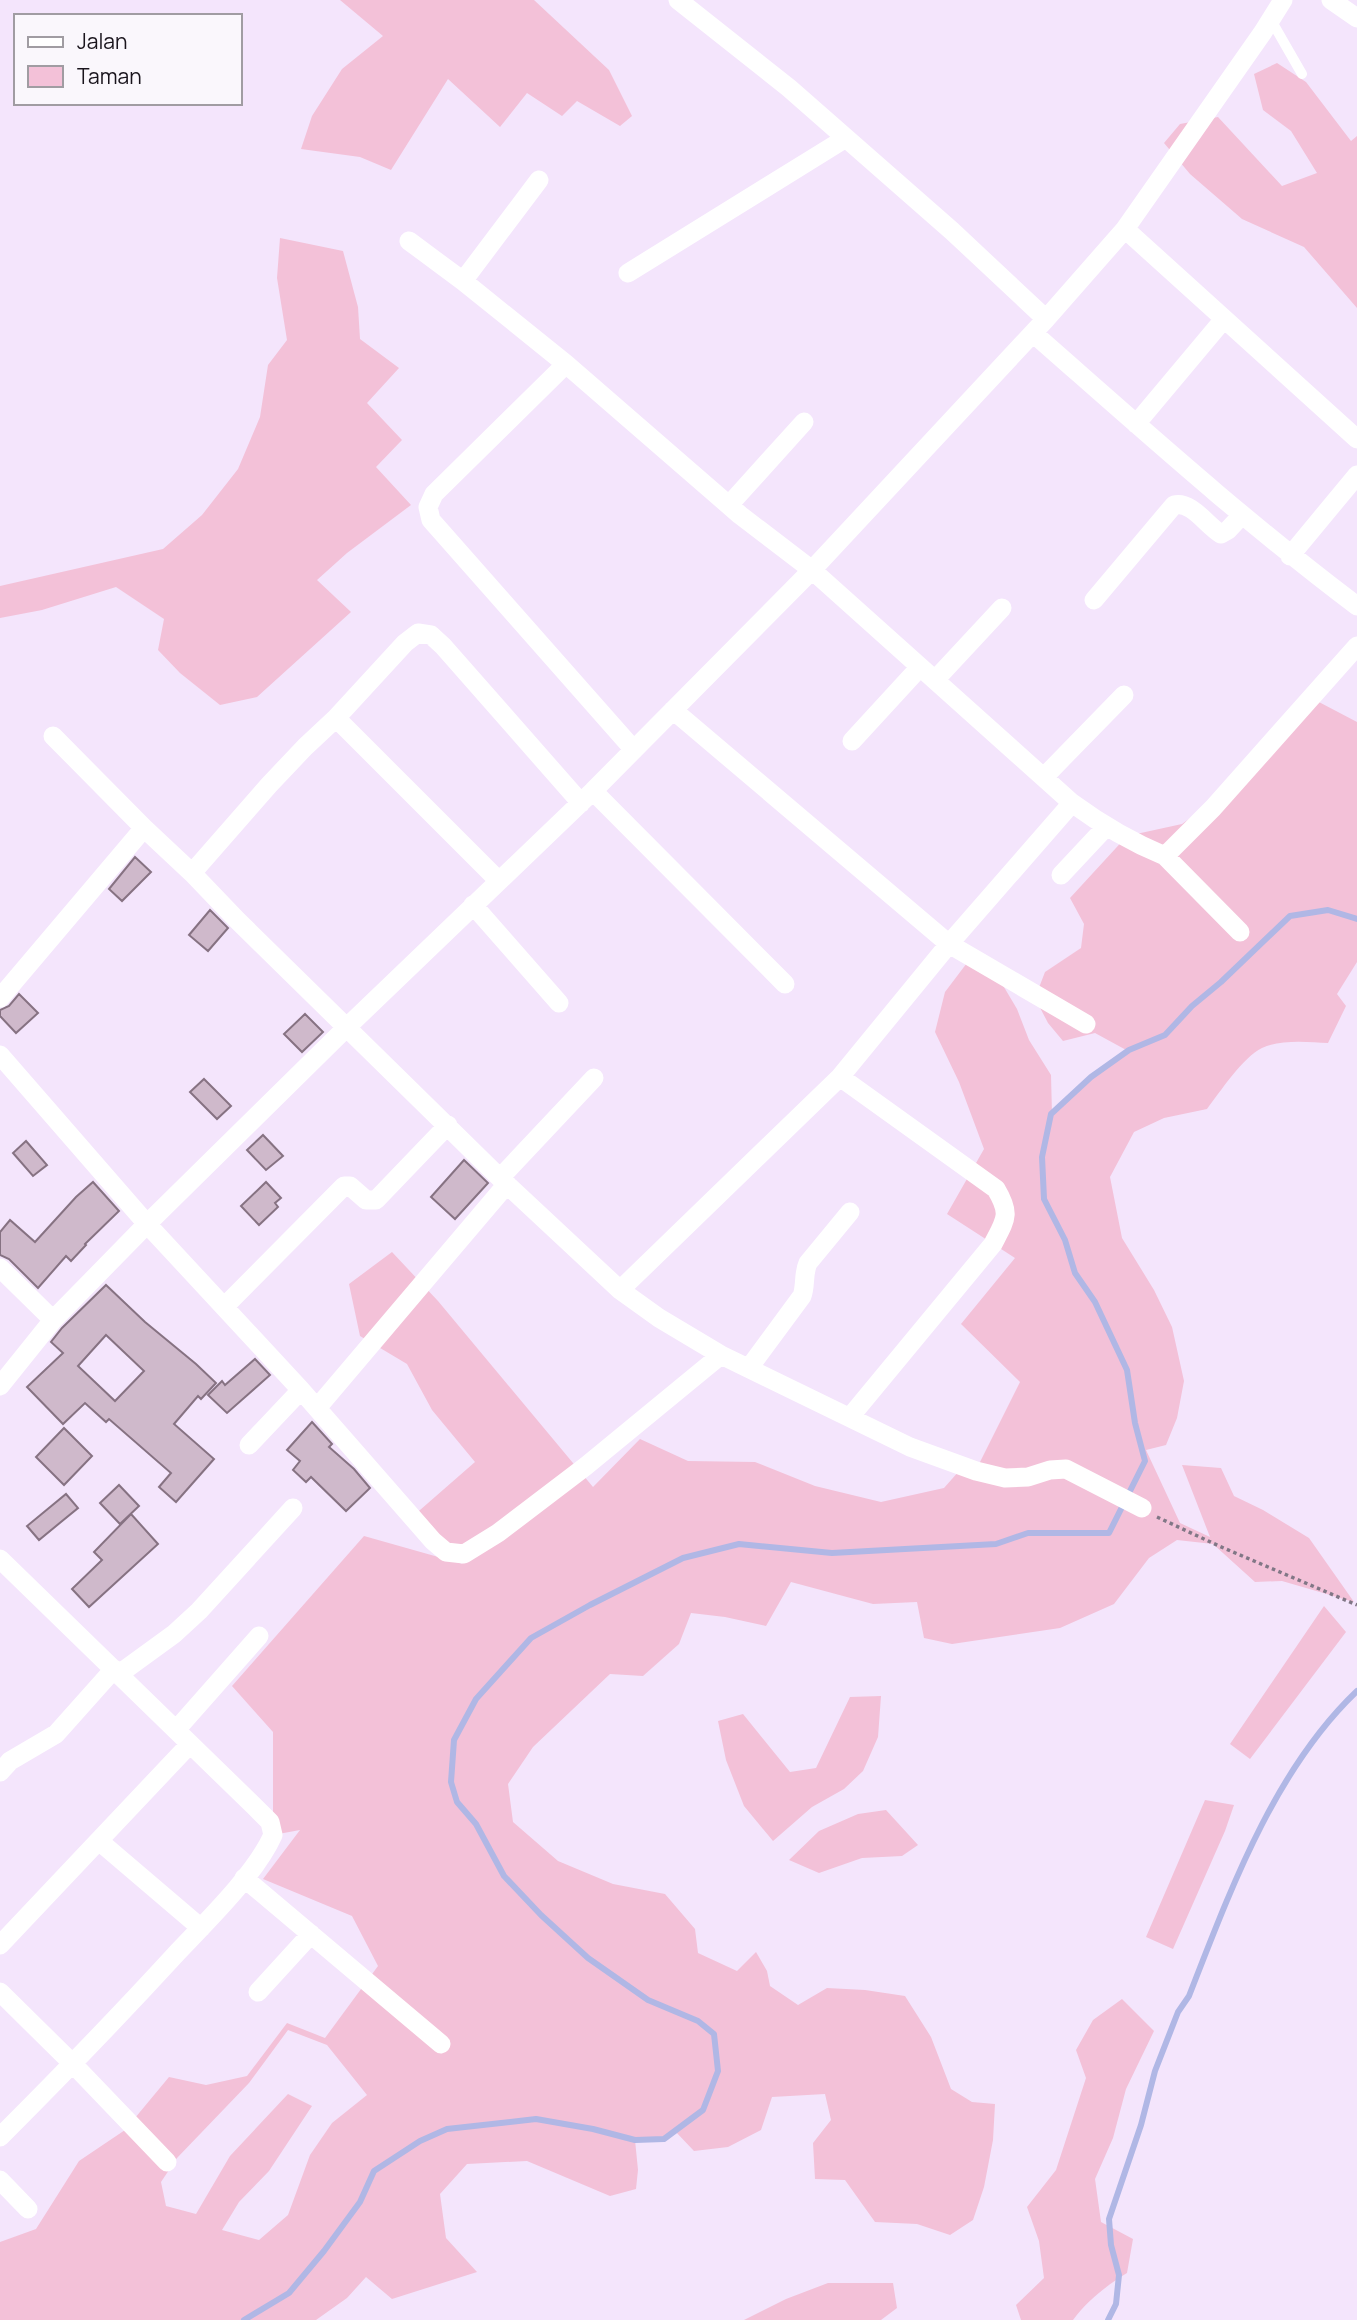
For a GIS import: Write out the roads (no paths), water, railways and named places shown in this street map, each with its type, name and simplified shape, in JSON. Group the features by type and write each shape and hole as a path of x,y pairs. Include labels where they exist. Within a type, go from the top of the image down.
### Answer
{"street":[{"path":"0,1387 53,1320 147,1224 634,750 812,570 1040,326 1125,229 1283,0"},
{"path":"1331,0 1357,18"},
{"path":"681,1 789,88 952,231 1136,424 1290,555 1357,606"},
{"path":"628,273 846,138"},
{"path":"463,281 539,180"},
{"path":"1125,229 1357,439"},
{"path":"409,241 566,364 729,505 812,570 1072,803 1105,828 1166,856 1240,932"},
{"path":"1136,424 1224,319"},
{"path":"566,364 434,494 428,507 431,520 634,750"},
{"path":"729,505 804,422"},
{"path":"1290,555 1357,475"},
{"path":"1094,600 1174,505 1180,503 1188,506 1221,534 1242,515"},
{"path":"852,741 1002,608"},
{"path":"192,873 304,747 336,718 405,643 418,633 431,635 587,797 785,984"},
{"path":"1166,856 1213,808 1357,646"},
{"path":"1044,777 1124,695"},
{"path":"673,710 949,944 1086,1024"},
{"path":"336,718 499,881"},
{"path":"53,736 504,1181 620,1290 659,1318 721,1355 911,1447 976,1471 1005,1478 1027,1477 1050,1470 1066,1469 1142,1508"},
{"path":"620,1290 839,1077 949,944 1072,803"},
{"path":"0,999 144,828"},
{"path":"1060,875 1105,828"},
{"path":"473,905 559,1003"},
{"path":"0,1055 147,1224 225,1306 433,1541 446,1552 464,1554 498,1533 586,1466 721,1355"},
{"path":"839,1077 996,1189 1006,1205 1004,1223 993,1244 850,1417"},
{"path":"317,1408 504,1181 594,1078"},
{"path":"225,1306 344,1186 350,1186 366,1200 376,1200 448,1125"},
{"path":"749,1368 802,1296 808,1263 850,1212"},
{"path":"0,1268 53,1320"},
{"path":"249,1445 301,1390"},
{"path":"0,1772 10,1761 56,1734 117,1671 174,1634 199,1611 293,1508"},
{"path":"0,1559 270,1822 273,1835 266,1850 201,1928 0,2137"},
{"path":"0,1945 99,1841 183,1737 259,1636"},
{"path":"99,1841 201,1928"},
{"path":"244,1878 441,2044"},
{"path":"258,1992 311,1934"},
{"path":"0,1992 167,2162"},
{"path":"0,2180 28,2209"}],"lane":[{"path":"1271,20 1302,74"}],"waterway":[{"path":"244,2320 289,2293 360,2202 374,2171 420,2141 447,2129 536,2119 635,2140 664,2139 703,2110 718,2071 714,2034 698,2021 648,2000 588,1958 504,1876 476,1824 457,1802 451,1782 454,1740 476,1699 531,1638 683,1558 739,1544 832,1553 996,1544 1028,1533 1109,1533 1145,1461 1135,1423 1127,1370 1095,1302 1075,1273 1065,1240 1044,1199 1042,1157 1051,1114 1091,1077 1129,1050 1165,1035 1192,1006 1290,916 1328,910 1357,919"},
{"path":"1108,2320 1116,2304 1119,2275 1111,2245 1109,2219 1141,2125 1155,2071 1178,2012 1189,1996 1238,1874 1278,1795 1328,1722 1357,1691"}]}
